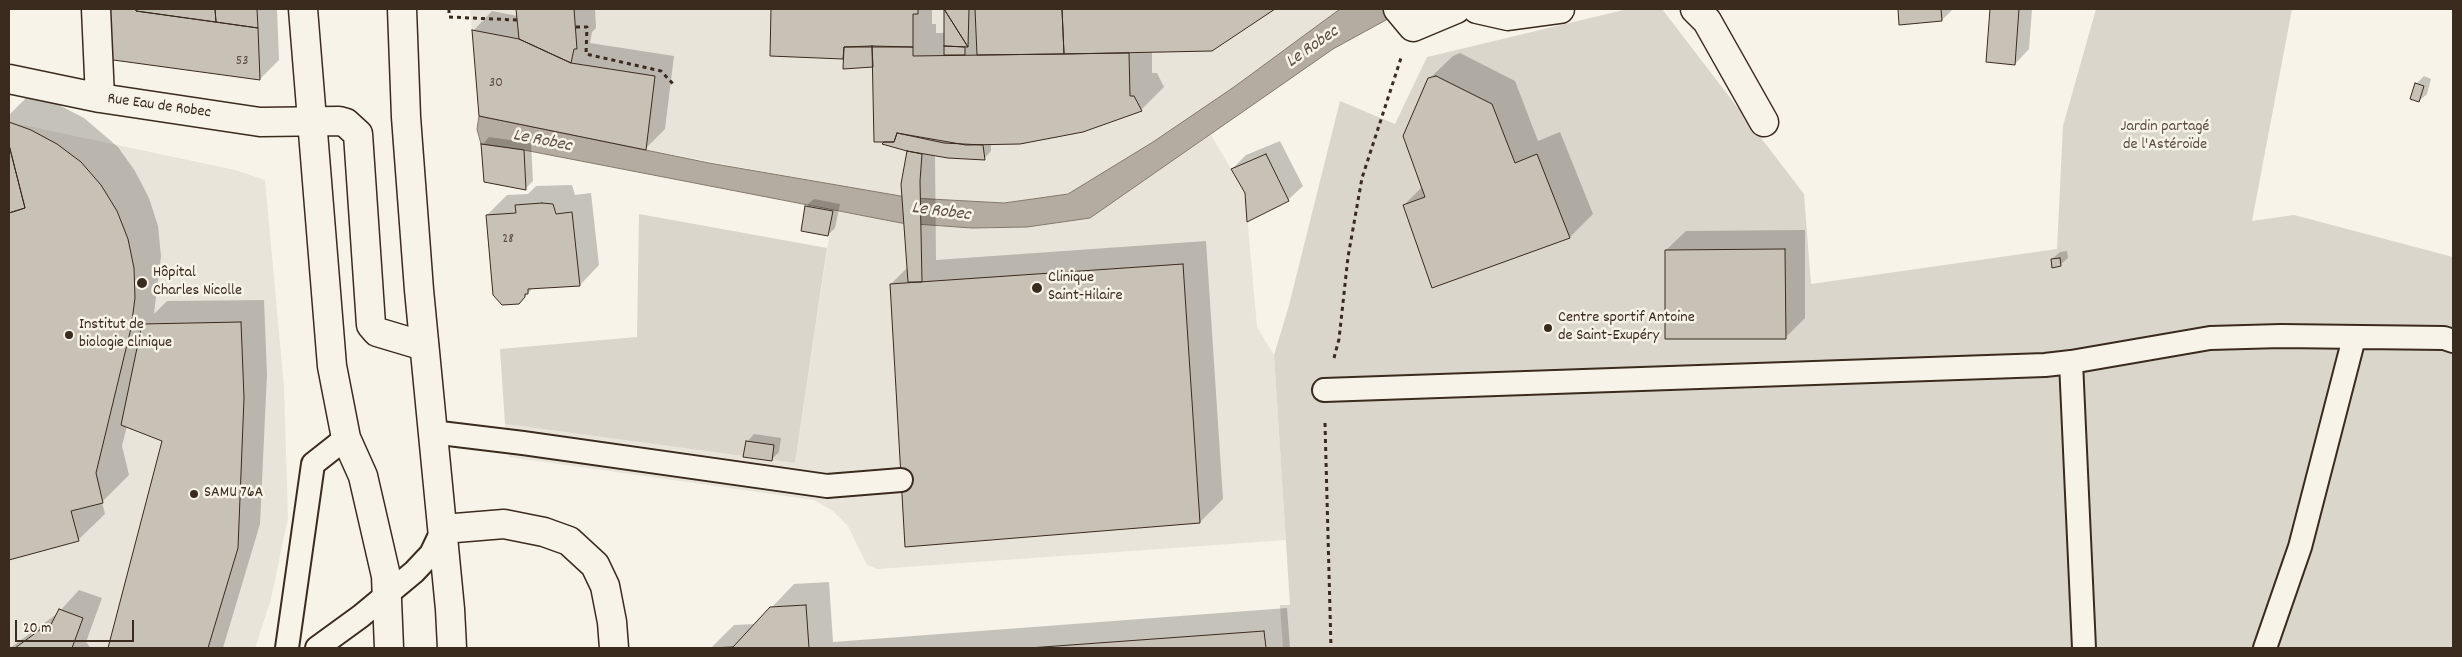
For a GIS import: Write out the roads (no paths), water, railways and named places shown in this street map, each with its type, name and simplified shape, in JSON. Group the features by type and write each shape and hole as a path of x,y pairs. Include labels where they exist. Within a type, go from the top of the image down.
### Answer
{"main road":[{"path":"96,9 100,98"},
{"path":"303,9 332,366 346,438 363,476 386,576 389,648"},
{"path":"402,9 406,117 424,346 452,648"},
{"path":"1405,18 1456,9"},
{"path":"1477,9 1508,16 1560,9"},
{"path":"1695,9 1707,21 1764,122"},
{"name":"Rue Eau de Robec","path":"9,79 100,98 260,122 311,120 346,123 358,134 371,325 377,332 424,346"},
{"path":"442,529 504,524 544,532 569,541 595,565 604,586 612,622 614,648"}],"lane":[{"path":"1324,390 2071,362 2210,338 2281,336 2444,338 2453,341"},
{"path":"2265,648 2300,547 2354,338"},
{"path":"2071,362 2084,648"},
{"path":"432,432 543,445 827,486 901,480"},
{"path":"287,648 313,464 346,438"},
{"path":"317,648 386,596 431,554 442,529"}],"water":[{"name":"Le Robec","path":"1340,9 1406,9 1333,49 1090,218 1027,227 972,228 901,223 524,150 481,144 477,129 479,116 709,163 912,198 1004,203 1068,194 1153,142 1234,87"}],"place":[{"name":"Hôpital Charles Nicolle","path":"142,283"},
{"name":"Clinique Saint-Hilaire","path":"1037,288"},
{"name":"Centre sportif Antoine de Saint-Exupéry","path":"1548,328"},
{"name":"Institut de biologie clinique","path":"69,335"},
{"name":"SAMU 76A","path":"194,494"}],"park label":[{"name":"Jardin partagé de l'Astéroïde","path":"2165,137"}]}
